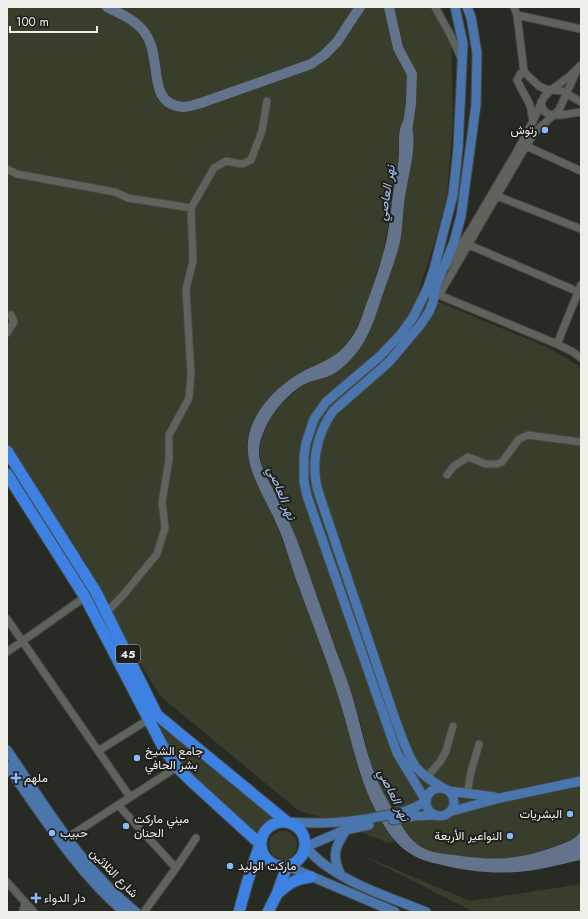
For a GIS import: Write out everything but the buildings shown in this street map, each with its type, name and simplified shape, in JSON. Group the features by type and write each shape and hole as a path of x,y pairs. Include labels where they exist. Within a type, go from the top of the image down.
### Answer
{"highway":[{"name":"45","path":"7,451 96,592 107,612 152,717 163,747 177,767 260,844"},
{"name":"45","path":"7,474 85,598 152,717 287,822"},
{"path":"240,912 247,883 263,833 271,825 287,822 297,827 303,836 305,847 297,861 287,866 281,866 271,863 263,854 260,844"},
{"path":"268,912 277,894 287,866"},
{"path":"277,894 290,883 299,878 311,877"}],"main road":[{"path":"436,815 428,808 426,801 400,759 395,747 307,496 304,482 303,464 306,443 314,419 338,390 355,378 379,357 401,334 414,316 434,269 453,195 458,149 462,44 455,7"},
{"path":"449,812 454,803 453,796 416,767 410,757 395,719 315,482 315,467 319,438 329,416 341,403 389,362 429,312 437,296 436,286 457,233 461,216 476,105 476,53 471,17 467,7"},
{"path":"457,233 467,241"},
{"name":"شارع الثلاثين","path":"7,750 54,825 67,838 105,884 136,912"},
{"path":"7,766 54,825 90,878 104,894 124,912"},
{"path":"426,912 363,886 341,875 324,865 305,847 367,822 412,813 442,815 500,798 581,781"},
{"path":"412,813 426,801 432,790 446,789 467,794 500,798"},
{"path":"287,822 322,824 367,822"},
{"path":"341,875 336,866 335,856 337,846 347,829"},
{"path":"287,866 395,912"}],"street":[{"path":"435,7 451,36 462,61"},
{"path":"514,7 517,15 524,72 539,86 566,94 581,102"},
{"path":"517,15 581,29"},
{"path":"434,269 444,268 450,263 467,241 497,196 526,146 536,132 555,115 562,105 579,68"},
{"path":"437,296 516,153 541,102 551,90 579,68"},
{"path":"524,72 518,76 518,84 530,105 533,121"},
{"path":"107,612 125,593 157,554 165,528 162,502 169,460 169,435 189,398 191,375 186,289 193,261 191,208 214,168 226,161 242,164 250,160 262,131 267,101"},
{"path":"541,102 542,109 551,115 581,112"},
{"path":"526,146 581,171"},
{"path":"7,169 17,174 115,192 128,198 191,208"},
{"path":"497,196 581,229"},
{"path":"467,241 580,290 557,344"},
{"path":"425,293 437,296 557,344 581,358"},
{"path":"7,333 14,322 11,315"},
{"path":"447,475 454,466 468,457 486,464 497,464 502,462 519,439 528,435 581,442"},
{"path":"7,652 85,598"},
{"path":"7,619 130,797"},
{"path":"98,751 152,717"},
{"path":"427,776 440,762 446,751 453,726"},
{"path":"467,794 471,772 479,744"},
{"path":"67,838 177,767"},
{"path":"118,805 176,868"},
{"path":"144,912 196,838"},
{"path":"7,882 25,904 34,912"},
{"path":"23,912 25,904"}],"green space":[{"path":"7,7 431,7 451,36 453,121 447,196 434,244 418,293 549,348 577,365 581,371 581,831 579,836 562,845 537,853 505,859 473,858 437,853 425,849 416,843 407,833 391,808 371,765 355,703 314,588 294,534 263,470 259,451 263,434 270,419 281,404 302,386 339,370 352,358 368,332 377,313 399,245 413,138 412,124 398,138 400,145 399,163 383,254 363,315 355,332 345,347 332,358 301,373 281,387 268,400 256,417 249,433 247,444 252,470 277,526 334,682 348,726 359,772 386,830 395,842 388,843 331,820 299,811 160,696 7,442"},
{"path":"156,720 278,821 268,826 260,835 198,781 175,756 154,721"},
{"path":"283,831 293,835 297,845 293,855 283,859 273,855 269,845 273,835"},
{"path":"362,855 470,901 581,884 581,912 474,912"}],"water":[{"name":"نهر العاصي","path":"408,119 413,134 413,154 404,202 401,236 394,262 371,327 360,348 341,369 332,375 312,381 295,390 274,412 264,430 259,455 264,473 297,540 347,680 372,767 386,799 406,832 413,840 425,849 443,854 481,858 506,858 518,857 543,851 560,845 577,836 581,831 581,860 533,870 508,873 479,872 432,863 409,853 394,840 385,828 366,790 326,660 286,548 257,484 248,452 250,430 254,420 267,400 284,384 302,372 331,358 343,348 359,325 385,247 399,159 399,137 403,121"}],"waterway":[{"name":"نهر العاصي","path":"107,7 133,21 145,33 152,49 158,82 163,96 167,101 174,105 183,107 201,103 311,64 324,55 337,42 360,7"},
{"name":"نهر العاصي","path":"389,7 398,48 412,74 411,103 407,132"}],"place":[{"name":"رتوش","path":"545,130"},
{"name":"جامع الشيخ بشر الحافي","path":"137,758"},
{"name":"ملهم","path":"16,778"},
{"name":"البشريات","path":"570,814"},
{"name":"ميني ماركت الحنان","path":"126,826"},
{"name":"حبيب","path":"52,833"},
{"name":"النواعير الأربعة","path":"510,836"},
{"name":"ماركت الوليد","path":"230,866"},
{"name":"دار الدواء","path":"36,898"}]}
